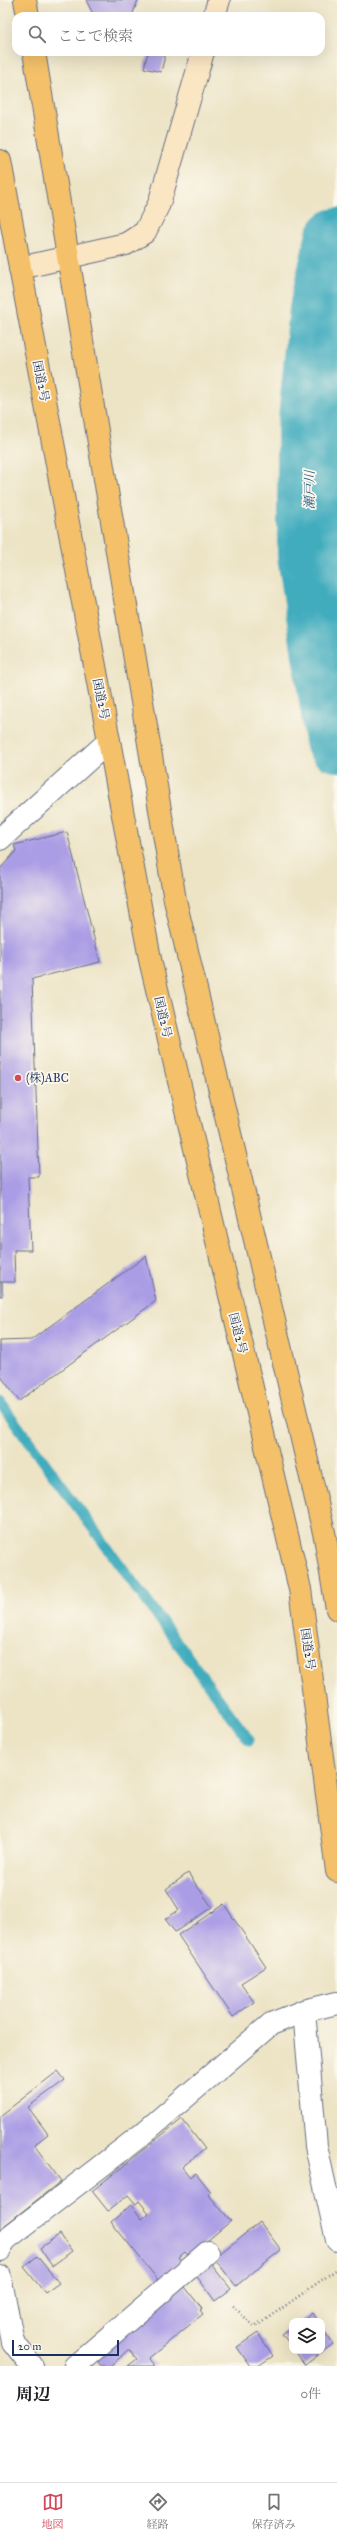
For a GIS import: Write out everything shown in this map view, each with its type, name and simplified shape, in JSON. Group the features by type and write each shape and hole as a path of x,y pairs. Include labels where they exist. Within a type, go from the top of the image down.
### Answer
{"highway":[{"path":"25,0 27,12"},
{"path":"35,56 70,258 175,900 325,1537 337,1610"},
{"name":"国道2号","path":"0,160 151,964 300,1589 337,1871"}],"street":[{"path":"215,12 219,0"},
{"path":"20,268 70,258 126,244 145,232 159,204 202,56"},
{"path":"0,839 109,741"},
{"path":"0,2250 4,2240 140,2136 271,2024 304,2011 337,2004"},
{"path":"304,2011 316,2146 337,2240"},
{"path":"75,2366 208,2252"},
{"path":"0,2276 13,2342 32,2366"}],"path":[{"path":"233,2306 255,2327 337,2269"}],"building":[{"path":"86,0 138,0 134,12 92,12"},
{"path":"147,56 165,56 161,72 144,68"},
{"name":"(株)ABC","path":"67,832 100,962 32,979 39,1177 28,1177 31,1250 14,1250 15,1282 0,1282 0,869 16,851 14,845"},
{"path":"146,1256 156,1301 19,1401 0,1375 0,1341 31,1340"},
{"path":"0,1283 2,1283 2,1296 0,1296"},
{"path":"188,1873 212,1907 175,1932 165,1919 179,1910 166,1889"},
{"path":"224,1904 266,1967 241,1983 254,2002 233,2017 178,1935"},
{"path":"58,2071 65,2080 28,2107 48,2134 34,2145 61,2181 0,2229 0,2116"},
{"path":"182,2119 205,2149 182,2167 190,2177 196,2173 211,2192 208,2194 231,2221 189,2256 185,2252 179,2257 182,2261 159,2281 111,2222 131,2205 142,2219 149,2213 139,2201 136,2204 128,2195 108,2211 92,2191"},
{"path":"260,2222 281,2250 236,2286 214,2258"},
{"path":"60,2234 72,2251 52,2266 40,2248"},
{"path":"37,2256 59,2283 45,2293 24,2267"},
{"path":"210,2263 231,2289 215,2301 195,2274"},
{"path":"182,2283 202,2309 200,2310 203,2314 149,2358 156,2366 128,2366 137,2359 129,2350 110,2366 101,2366 94,2357"},
{"path":"312,2313 315,2318 304,2318"},
{"path":"289,2329 289,2343 282,2334"},
{"path":"325,2332 333,2344 325,2350"},
{"path":"258,2333 273,2356 258,2366 250,2366 237,2347"},
{"path":"297,2354 320,2354 305,2365"}],"waterway":[{"name":"瀬戸川","path":"337,240 321,309 309,429 309,555 337,740"},
{"path":"0,1402 249,1740"}],"place":[{"name":"(株)ABC","path":"18,1078"}]}
